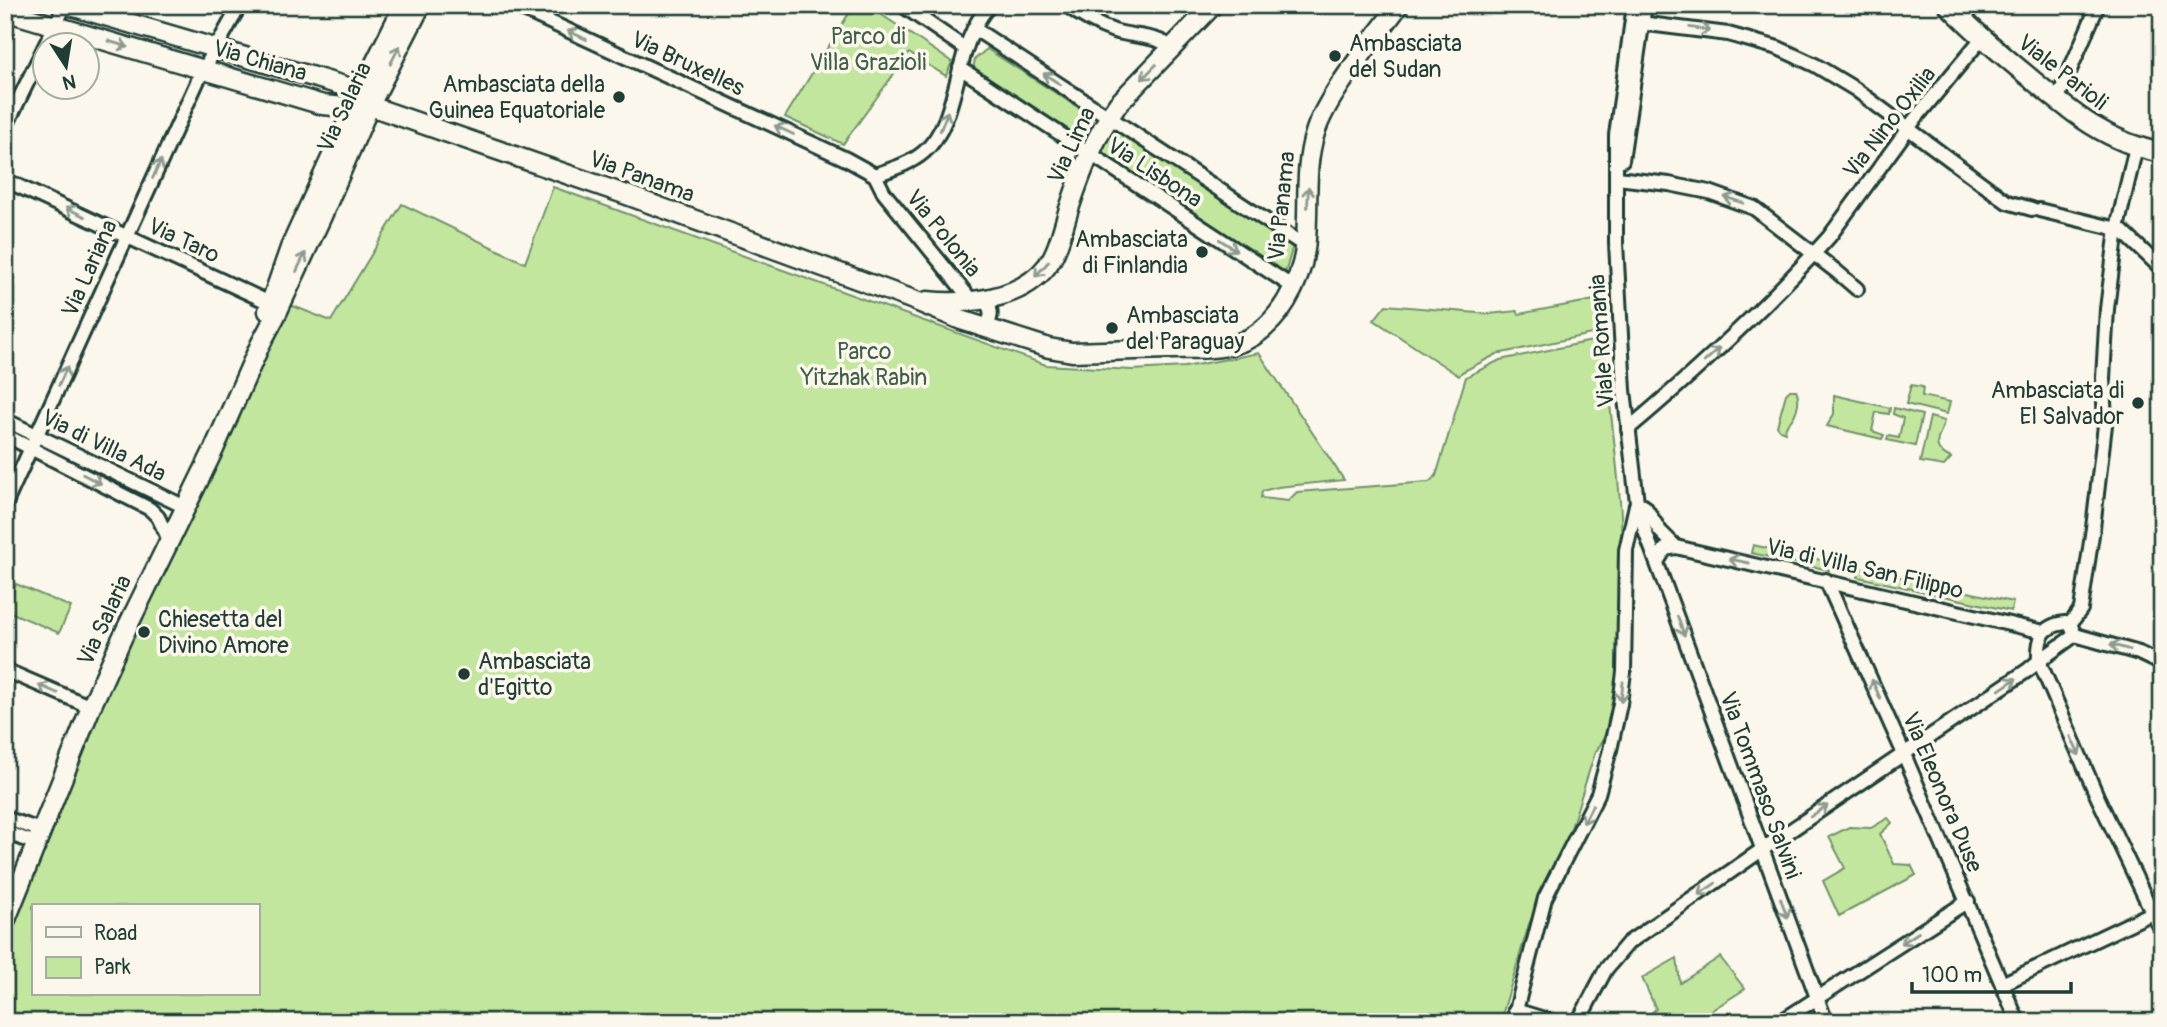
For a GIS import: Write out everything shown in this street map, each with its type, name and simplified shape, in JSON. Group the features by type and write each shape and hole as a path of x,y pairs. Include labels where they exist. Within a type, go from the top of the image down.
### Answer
{"street":[{"name":"Via Chiana","path":"5,11 323,105 345,107 363,103 350,88 66,5 54,25"},
{"name":"Via Lariana","path":"5,505 203,69 240,5"},
{"name":"Via Salaria","path":"5,922 91,707 322,216 363,103 404,5"},
{"name":"Via Salaria","path":"260,345 270,303 290,248 344,130 421,5"},
{"name":"Via Bruxelles","path":"513,5 846,159 875,175"},
{"path":"902,5 966,49"},
{"path":"875,175 898,167 922,153 938,135 966,49 990,5"},
{"path":"1066,5 1108,29 1160,41 1172,48"},
{"name":"Via Lima","path":"911,299 940,302 976,300 1018,288 1039,275 1048,264 1089,154 1109,117 1118,104 1213,5"},
{"name":"Via Panama","path":"363,103 1049,348 1072,352 1224,346 1246,341 1270,323 1293,287 1305,246 1311,148 1316,128 1336,92 1399,5"},
{"name":"Viale Romania","path":"1634,5 1638,23"},
{"name":"Viale Romania","path":"1637,502 1619,334 1616,135 1638,23 1645,5"},
{"name":"Viale Parioli","path":"1948,5 1968,13 1982,38 2099,131 2136,148 2162,153"},
{"path":"2057,100 2098,5"},
{"path":"1638,23 1715,32 1778,48 1830,73 2007,202 2117,228 2132,238 2162,269"},
{"path":"5,128 54,25"},
{"name":"Via Lisbona","path":"975,29 1305,246"},
{"name":"Via Nino Oxilia","path":"1628,429 1749,321 1814,254 1908,128 1982,38"},
{"name":"Via Lisbona","path":"960,68 1293,287"},
{"path":"323,105 338,115 344,130"},
{"path":"1578,1022 1606,970 1628,943 2028,670 2073,629 2083,600 2103,454 2107,309 2117,228 2136,148"},
{"name":"Via Polonia","path":"875,175 884,193 976,300 989,305 982,323"},
{"path":"1617,177 1709,192 1754,208 1857,289"},
{"name":"Via Taro","path":"5,180 270,303"},
{"path":"976,300 968,309 968,317 982,323"},
{"name":"Via di Villa Ada","path":"5,420 34,442 150,509 158,517 169,540"},
{"name":"Via di Villa Ada","path":"5,435 34,442 185,507"},
{"path":"1554,1022 1514,1016 1545,898 1598,794 1610,750 1624,672 1626,550 1637,502 1645,506 1660,531 1676,547"},
{"name":"Via Tommaso Salvini","path":"1637,502 1826,1022"},
{"path":"1626,550 1651,546 1660,531"},
{"path":"1657,562 1665,549 1676,547"},
{"name":"Via di Villa San Filippo","path":"1676,547 2044,632"},
{"name":"Via Eleonora Duse","path":"1826,580 1968,901 2018,1022"},
{"path":"2162,664 2058,624 2044,632 2038,643 2039,661 2096,796 2162,933"},
{"path":"5,670 91,707"},
{"path":"5,818 38,837"},
{"path":"5,832 38,837"},
{"path":"1780,1022 1968,901"},
{"path":"2002,984 2152,913"}],"green space":[{"name":"Parco di Villa Grazioli","path":"854,5 867,5 952,62 946,76 909,53 843,144 785,117"},
{"path":"987,49 1093,117 1081,141 973,70 975,59"},
{"path":"1111,126 1293,245 1284,278 1097,154"},
{"name":"Parco Yitzhak Rabin","path":"553,187 1046,365 1132,370 1185,367 1259,353 1344,480 1278,487 1262,491 1261,498 1288,501 1297,492 1429,482 1436,476 1466,377 1500,360 1602,339 1622,528 1614,705 1610,722 1595,753 1563,853 1529,924 1500,1022 5,1022 5,950 58,808 164,564 288,304 331,321 402,204 525,263"},
{"path":"1600,299 1601,332 1497,354 1459,376 1374,320 1386,305 1489,314 1517,311 1519,314"},
{"path":"1911,385 1923,387 1922,396 1950,402 1947,414 1906,404"},
{"path":"1790,390 1796,390 1798,405 1785,432 1777,426 1786,394"},
{"path":"1834,395 1890,408 1889,414 1876,412 1872,431 1884,435 1882,439 1827,426 1834,414"},
{"path":"1894,408 1922,415 1915,446 1887,440 1888,436 1899,438 1903,418 1893,414"},
{"path":"1930,417 1944,421 1937,446 1951,458 1944,466 1920,462"},
{"path":"1753,545 1830,562 1829,570 1751,553"},
{"path":"1860,568 2013,602 2011,611 1858,577"},
{"path":"16,584 71,607 59,633 5,610"},
{"path":"1888,818 1892,823 1880,834 1894,864 1911,865 1916,875 1839,916 1823,881 1845,868 1829,837 1849,827 1871,828"},
{"path":"1720,957 1745,989 1693,1022 1639,1022 1656,1009 1642,978 1677,958 1680,983"}],"place":[{"name":"Ambasciata del Sudan","path":"1335,56"},
{"name":"Ambasciata della Guinea Equatoriale","path":"619,97"},
{"name":"Ambasciata di Finlandia","path":"1202,252"},
{"name":"Ambasciata del Paraguay","path":"1112,328"},
{"name":"Ambasciata di El Salvador","path":"2138,403"},
{"name":"Chiesetta del Divino Amore","path":"144,632"},
{"name":"Ambasciata d'Egitto","path":"464,674"}]}
